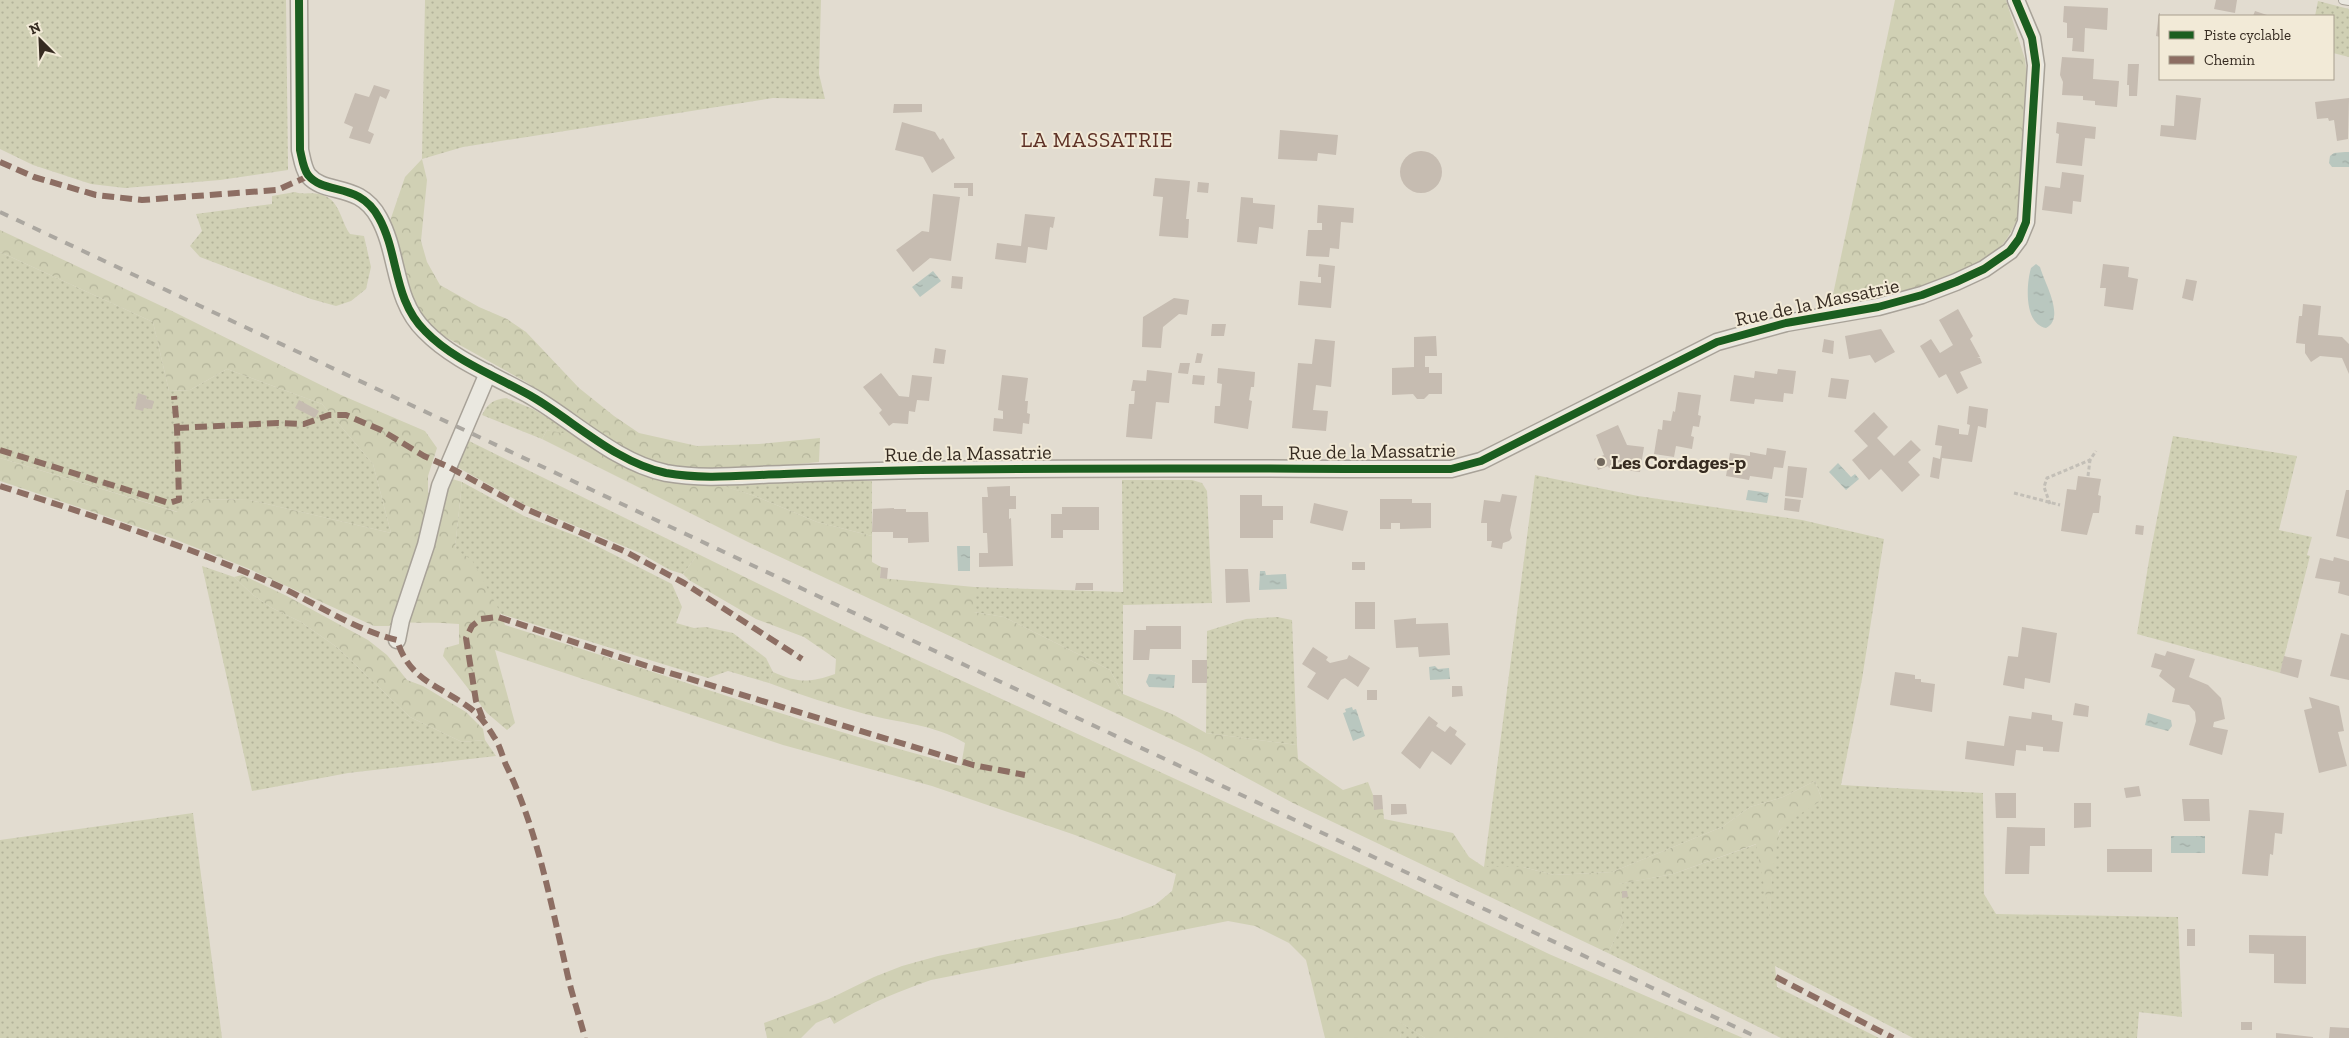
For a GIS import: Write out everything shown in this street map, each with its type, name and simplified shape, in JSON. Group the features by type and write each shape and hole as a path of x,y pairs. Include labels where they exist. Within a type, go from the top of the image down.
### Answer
{"street":[{"name":"Rue de la Massatrie","path":"299,0 300,150 309,176 318,182 358,195 371,205 385,232 403,297 412,315 424,331 445,348 540,402 630,460 665,472 709,477 824,472 1049,467 1212,470 1464,467 1490,457 1717,342 1786,322 1878,307 1922,295 1984,269 2010,251 2019,239 2026,222 2036,65 2032,38 2016,0"},
{"path":"397,640 401,620 421,562 440,486 488,373"}],"lane":[{"path":"2343,0 2349,2"}],"path":[{"path":"2088,476 2090,460 2096,451"},
{"path":"2050,504 2044,487 2047,478 2090,460"},
{"path":"2014,493 2060,506"}],"green space":[{"path":"0,0 286,0 288,170 220,180 125,188 91,184 33,165 0,149"},
{"path":"425,0 821,0 819,74 825,99 773,98 463,147 422,159"},
{"path":"1895,0 2006,0 2025,59 2027,78 2020,214 2009,236 2000,247 1964,271 1897,292 1831,304"},
{"path":"2318,1 2349,9 2349,57 2334,53 2334,15 2315,15"},
{"path":"422,159 427,180 421,241 427,262 440,285 479,307 507,319 526,332 579,388 639,433 697,446 759,444 820,438 819,462 713,472 711,482 755,496 817,522 872,536 872,562 881,567 880,578 974,587 974,612 1004,617 1110,670 1123,694 1174,715 1206,733 1297,745 1298,759 1343,790 1368,782 1373,795 1374,809 1383,809 1384,819 1453,833 1469,857 1484,867 1523,867 1554,875 1612,872 1722,827 1750,807 1783,797 1815,781 1822,800 1797,816 1779,831 1772,875 1770,917 1756,844 1673,874 1619,884 1623,922 1608,953 1293,803 1199,752 748,542 542,439 547,430 562,433 590,427 576,415 526,382 431,329 417,316 389,224 405,177"},
{"path":"295,192 316,193 326,196 339,210 350,234 364,236 371,267 366,289 351,301 336,306 311,299 200,257 190,246 202,231 196,214 272,204 272,196"},
{"path":"0,230 170,310 341,395 425,431 437,448 428,476 428,493 443,489 449,478 462,482 455,549 472,560 505,625 846,734 961,766 965,743 953,737 929,728 841,707 769,683 773,672 797,680 818,679 835,674 836,659 804,637 756,619 689,580 683,574 698,554 867,637 1373,870 1549,954 1743,1038 1425,1038 1398,1021 1401,1038 1325,1038 1306,960 1289,943 1255,926 1228,921 931,980 882,999 834,1024 830,1017 816,1023 801,1038 767,1038 764,1023 829,999 874,977 902,966 938,956 1120,918 1155,905 1172,891 1176,874 1075,835 932,786 783,745 495,650 515,723 507,730 487,713 443,656 445,648 459,644 459,624 395,621 389,626 374,626 247,568 174,539 0,481 0,458 177,512 198,499 250,500 391,533 373,464 322,404 227,369 190,390 169,391 153,322 0,252"},
{"path":"0,252 153,322 169,391 190,390 227,369 322,404 373,464 391,533 250,500 198,499 178,512 0,458"},
{"path":"506,398 533,409 570,431 562,434 547,430 542,439 482,415 491,403"},
{"path":"2173,436 2297,456 2279,530 2312,537 2307,555 2310,556 2280,673 2137,634"},
{"path":"467,440 698,554 683,574 670,570 640,553 525,505 457,467"},
{"path":"1535,475 1638,496 1802,520 1884,539 1862,679 1841,785 1983,793 1984,894 1996,914 2178,917 2182,1017 2139,1012 2137,1038 1913,1038 1775,966 1777,987 1879,1038 1781,1038 1608,953 1623,922 1618,884 1673,874 1757,844 1770,914 1776,841 1786,824 1822,800 1815,781 1783,797 1750,807 1722,827 1612,872 1554,875 1523,867 1484,867"},
{"path":"819,479 872,481 872,536 817,522 755,496 710,482"},
{"path":"1122,480 1192,480 1202,483 1207,491 1212,603 1123,605 1123,694 1110,670 1004,617 974,612 974,587 1123,592"},
{"path":"462,482 524,516 579,537 672,584 682,607 676,623 694,628 706,627 733,633 766,658 773,672 769,683 728,671 708,678 501,614 455,549"},
{"path":"202,566 234,577 253,595 272,608 301,622 338,648 410,717 462,742 485,740 496,756 348,773 252,791"},
{"path":"242,575 287,596 368,640 387,655 407,680 423,686 466,712 483,729 485,740 462,742 410,717 338,648 301,622 272,608 253,595 234,577"},
{"path":"1277,617 1292,620 1297,745 1206,733 1207,631 1246,619"},
{"path":"193,813 222,1038 0,1038 0,840"},
{"path":"1397,1020 1425,1038 1401,1038"}],"water":[{"path":"2349,152 2349,167 2332,167 2329,163 2330,156 2334,153"},
{"path":"2036,264 2040,267 2054,308 2052,323 2046,328 2039,325 2034,319 2028,303 2029,275 2031,268"},
{"path":"933,271 941,281 920,297 912,287"},
{"path":"1838,463 1851,477 1855,474 1859,479 1846,490 1829,472"},
{"path":"1748,490 1769,493 1767,503 1746,500"},
{"path":"957,546 970,546 970,571 958,571"},
{"path":"1260,571 1265,571 1266,575 1286,574 1287,589 1259,590"},
{"path":"1435,666 1438,669 1449,668 1450,679 1430,680 1429,667"},
{"path":"1149,674 1175,675 1174,688 1149,687 1146,682"},
{"path":"1352,707 1353,710 1356,709 1365,736 1353,741 1343,713 1346,712 1345,709"},
{"path":"2148,713 2171,720 2172,726 2168,731 2145,725"},
{"path":"2171,836 2205,836 2205,853 2171,853"}],"building":[{"path":"2216,0 2237,0 2235,13 2214,9"},
{"path":"2064,6 2108,8 2107,30 2085,28 2084,52 2072,51 2073,38 2067,38 2067,23 2063,22"},
{"path":"2255,11 2267,15 2253,15"},
{"path":"2159,13 2160,13 2159,37 2156,36"},
{"path":"2062,57 2094,59 2093,79 2119,81 2117,107 2095,105 2095,101 2083,100 2083,96 2062,95 2063,82 2060,75"},
{"path":"2128,64 2139,64 2137,96 2129,96 2129,85 2127,85"},
{"path":"374,85 390,90 386,99 380,96 368,131 374,134 370,144 349,138 353,127 344,123 355,93 369,97"},
{"path":"2176,95 2201,98 2196,140 2160,136 2161,125 2174,126"},
{"path":"2349,98 2348,139 2337,141 2334,120 2329,121 2328,118 2317,119 2315,102"},
{"path":"894,104 922,104 922,112 893,113"},
{"path":"902,122 935,132 940,140 943,138 955,158 932,173 923,157 895,150"},
{"path":"2057,122 2096,127 2095,139 2085,138 2082,166 2056,163 2059,134 2056,133"},
{"path":"1280,130 1338,135 1336,155 1318,153 1317,161 1278,159"},
{"path":"1421,151 1436,157 1442,172 1436,187 1421,193 1406,187 1400,172 1406,157"},
{"path":"2062,172 2084,175 2081,202 2073,201 2072,214 2042,210 2045,186 2060,188"},
{"path":"1155,178 1190,181 1186,219 1189,219 1188,238 1159,236 1163,197 1153,196"},
{"path":"1198,182 1209,183 1208,193 1197,192"},
{"path":"954,183 973,183 973,196 968,196 968,188 954,188"},
{"path":"933,194 960,197 951,261 930,258 913,272 896,250 922,231 929,232"},
{"path":"1241,197 1253,198 1253,203 1275,205 1273,229 1259,227 1257,244 1237,242"},
{"path":"1318,205 1354,208 1353,223 1341,222 1339,249 1330,248 1329,257 1306,256 1308,230 1322,230 1322,223 1317,223"},
{"path":"1025,214 1055,217 1053,228 1050,227 1047,250 1028,247 1026,263 995,259 997,243 1021,246"},
{"path":"1319,264 1335,266 1331,308 1298,305 1300,281 1321,283 1321,277 1318,277"},
{"path":"2103,264 2129,267 2128,277 2138,279 2133,310 2104,306 2106,288 2100,288"},
{"path":"952,276 963,277 962,289 951,288"},
{"path":"2186,279 2197,281 2193,301 2182,298"},
{"path":"1174,298 1189,300 1187,315 1179,314 1163,327 1161,348 1142,347 1143,317"},
{"path":"2303,304 2321,306 2318,335 2342,337 2349,344 2349,374 2342,358 2320,356 2311,362 2305,353 2305,344 2296,343 2299,316 2302,316"},
{"path":"1958,309 1973,336 1970,339 1980,357 1977,358 1980,358 1982,363 1960,372 1968,388 1957,394 1946,374 1939,378 1920,346 1931,339 1940,353 1953,345 1939,320"},
{"path":"1212,324 1226,324 1224,336 1211,336"},
{"path":"1881,329 1895,352 1875,363 1870,355 1849,359 1845,336"},
{"path":"1436,336 1437,356 1425,356 1425,367 1429,367 1429,373 1442,373 1442,394 1429,394 1424,399 1417,399 1413,394 1392,395 1392,368 1414,367 1414,337"},
{"path":"1315,339 1335,341 1331,387 1316,385 1313,410 1328,411 1326,431 1292,428 1298,363 1312,364"},
{"path":"1824,339 1834,341 1833,354 1822,352"},
{"path":"935,348 946,350 944,364 933,363"},
{"path":"1197,353 1203,354 1201,363 1195,363"},
{"path":"1180,363 1190,363 1188,374 1178,373"},
{"path":"1218,368 1255,372 1254,387 1251,387 1249,400 1252,401 1248,429 1214,423 1215,406 1220,406 1222,384 1217,383"},
{"path":"1778,369 1796,371 1793,394 1784,393 1783,402 1755,399 1754,404 1730,401 1734,375 1754,378 1755,371 1777,374"},
{"path":"1147,370 1172,373 1169,403 1156,402 1152,439 1126,437 1129,404 1134,404 1135,391 1131,391 1133,380 1146,381"},
{"path":"881,373 899,396 909,397 912,375 932,377 929,401 917,400 915,412 909,411 908,424 893,423 889,426 879,413 882,410 863,387"},
{"path":"1002,375 1028,378 1025,401 1028,401 1027,413 1030,414 1029,424 1023,423 1022,434 993,431 994,418 1003,419 1003,411 998,410"},
{"path":"1193,375 1205,376 1204,385 1192,384"},
{"path":"1831,378 1849,380 1846,399 1828,397"},
{"path":"1678,392 1701,395 1698,415 1701,416 1699,427 1693,426 1691,436 1694,437 1692,449 1676,446 1674,457 1654,454 1658,429 1662,430 1663,420 1671,421 1673,411 1675,412"},
{"path":"138,393 147,396 146,399 154,401 152,409 144,408 143,411 135,409"},
{"path":"299,400 319,411 315,418 295,408"},
{"path":"1969,406 1988,409 1986,428 1978,426 1972,462 1942,458 1939,479 1930,477 1933,457 1940,459 1942,446 1935,445 1938,425 1959,429 1959,434 1968,435 1970,425 1967,424"},
{"path":"1874,412 1888,427 1877,438 1894,456 1911,440 1921,450 1908,462 1920,475 1902,492 1881,469 1869,480 1852,460 1868,446 1854,431"},
{"path":"1618,425 1627,445 1644,447 1640,472 1609,468 1608,466 1598,470 1594,459 1604,455 1596,435"},
{"path":"1767,448 1786,451 1783,468 1774,467 1772,479 1750,476 1749,480 1726,476 1730,453 1750,456 1750,452 1766,455"},
{"path":"1788,466 1807,468 1803,498 1785,496"},
{"path":"2078,476 2101,479 2098,495 2101,496 2099,513 2093,513 2087,535 2061,531 2067,489 2076,490"},
{"path":"1010,486 1010,496 1016,496 1016,509 1009,509 1013,566 979,567 979,553 988,553 987,533 983,533 982,497 988,497 987,487"},
{"path":"2346,490 2349,490 2349,539 2336,536"},
{"path":"1502,494 1517,496 1510,530 1512,538 1503,543 1502,549 1491,547 1492,541 1487,541 1487,523 1481,523 1484,500 1500,502"},
{"path":"1240,495 1262,495 1262,506 1283,506 1283,520 1273,520 1273,538 1240,538"},
{"path":"1785,498 1801,500 1799,512 1784,510"},
{"path":"1380,499 1412,499 1412,503 1431,503 1431,528 1400,529 1400,523 1391,523 1391,529 1380,529"},
{"path":"1314,503 1348,511 1343,531 1310,523"},
{"path":"1062,507 1099,507 1099,530 1063,530 1063,538 1051,538 1051,514 1062,514"},
{"path":"873,509 906,509 906,512 928,512 929,542 908,543 908,538 893,538 893,532 872,532"},
{"path":"2136,525 2144,526 2143,535 2135,534"},
{"path":"2334,557 2349,561 2349,596 2338,593 2340,582 2315,578 2320,558 2333,561"},
{"path":"1352,562 1365,562 1365,570 1352,570"},
{"path":"881,567 888,568 887,579 880,578"},
{"path":"1225,569 1248,569 1250,602 1226,603"},
{"path":"1076,583 1093,583 1093,590 1075,590"},
{"path":"1355,602 1375,602 1375,629 1355,629"},
{"path":"1416,618 1416,624 1448,623 1450,655 1419,657 1418,647 1396,648 1394,620"},
{"path":"1146,626 1181,626 1181,649 1150,649 1149,660 1133,660 1134,630 1146,630"},
{"path":"2022,627 2057,633 2050,683 2025,678 2024,689 2003,685 2008,656 2018,657"},
{"path":"2341,633 2349,635 2349,680 2330,676"},
{"path":"1313,647 1328,657 1326,660 1330,663 1347,659 1349,655 1370,668 1358,687 1345,678 1341,680 1328,700 1307,687 1316,673 1302,664"},
{"path":"2167,651 2195,659 2189,677 2208,685 2221,698 2225,719 2214,722 2213,727 2228,730 2222,755 2189,745 2196,721 2195,712 2189,705 2172,702 2175,689 2159,676 2162,670 2151,667 2155,653 2165,656"},
{"path":"2284,656 2302,660 2298,678 2280,673"},
{"path":"1192,660 1207,660 1207,683 1192,683"},
{"path":"1895,672 1915,675 1915,679 1921,679 1921,682 1935,684 1932,712 1890,705"},
{"path":"1452,686 1462,686 1463,696 1452,697"},
{"path":"1367,690 1377,690 1377,700 1367,700"},
{"path":"2309,697 2339,706 2344,731 2338,732 2347,766 2319,773 2304,710 2312,708"},
{"path":"2075,703 2089,706 2088,717 2073,715"},
{"path":"2032,712 2052,715 2052,720 2063,722 2059,752 2043,751 2043,747 2026,745 2026,751 2016,750 2014,766 1965,759 1967,741 2004,746 2009,716 2031,719"},
{"path":"1429,716 1438,723 1436,726 1445,732 1450,726 1457,731 1455,735 1466,744 1451,765 1432,751 1420,769 1401,753"},
{"path":"2139,786 2141,796 2126,798 2124,788"},
{"path":"1995,793 2016,793 2016,818 1996,818"},
{"path":"1373,795 1382,795 1383,809 1374,810"},
{"path":"2182,799 2209,799 2210,821 2184,821"},
{"path":"2074,803 2091,803 2091,827 2074,828"},
{"path":"1391,804 1406,804 1407,814 1391,815"},
{"path":"2249,810 2284,813 2282,834 2275,833 2273,855 2270,854 2268,876 2242,874"},
{"path":"2007,827 2045,828 2045,846 2030,846 2029,874 2005,874"},
{"path":"2107,849 2152,849 2152,872 2107,872"},
{"path":"1622,891 1627,891 1628,897 1622,898"},
{"path":"2187,929 2195,929 2195,946 2187,946"},
{"path":"2249,935 2306,936 2306,984 2274,983 2274,954 2249,953"},
{"path":"2241,1022 2252,1022 2252,1030 2241,1030"},
{"path":"2330,1027 2349,1028 2349,1038 2329,1038"},
{"path":"2276,1033 2313,1037 2313,1038 2276,1038"}],"railway":[{"path":"0,212 1759,1038"}],"marked path":[{"path":"0,162 34,177 96,195 142,200 277,190 309,176"},
{"path":"0,450 169,503 179,500 174,396"},
{"path":"177,428 278,423 304,424 329,415 346,415 381,430 424,456 449,467 526,509 626,552 684,583 802,659"},
{"path":"0,486 203,555 285,589 348,622 397,640 402,653 417,673 475,712 498,743 526,814 542,865 568,977 585,1038"},
{"path":"483,719 476,701 466,638 472,626 481,619 498,617 647,666 973,765 1025,775"},
{"path":"1776,977 1893,1038"}],"cycle path":[{"path":"299,0 300,150 305,169 308,175 315,181 352,194 371,206 385,232 407,305 425,331 450,352 536,399 598,442 631,461 666,473 710,477 987,469 1451,469 1481,461 1717,342 1786,323 1878,307 1922,295 1984,269 2010,251 2019,239 2026,222 2036,65 2032,38 2016,0"}],"place":[{"name":"Les Cordages-p","path":"1601,462"}],"district":[{"name":"LA MASSATRIE","path":"1097,140"}]}
